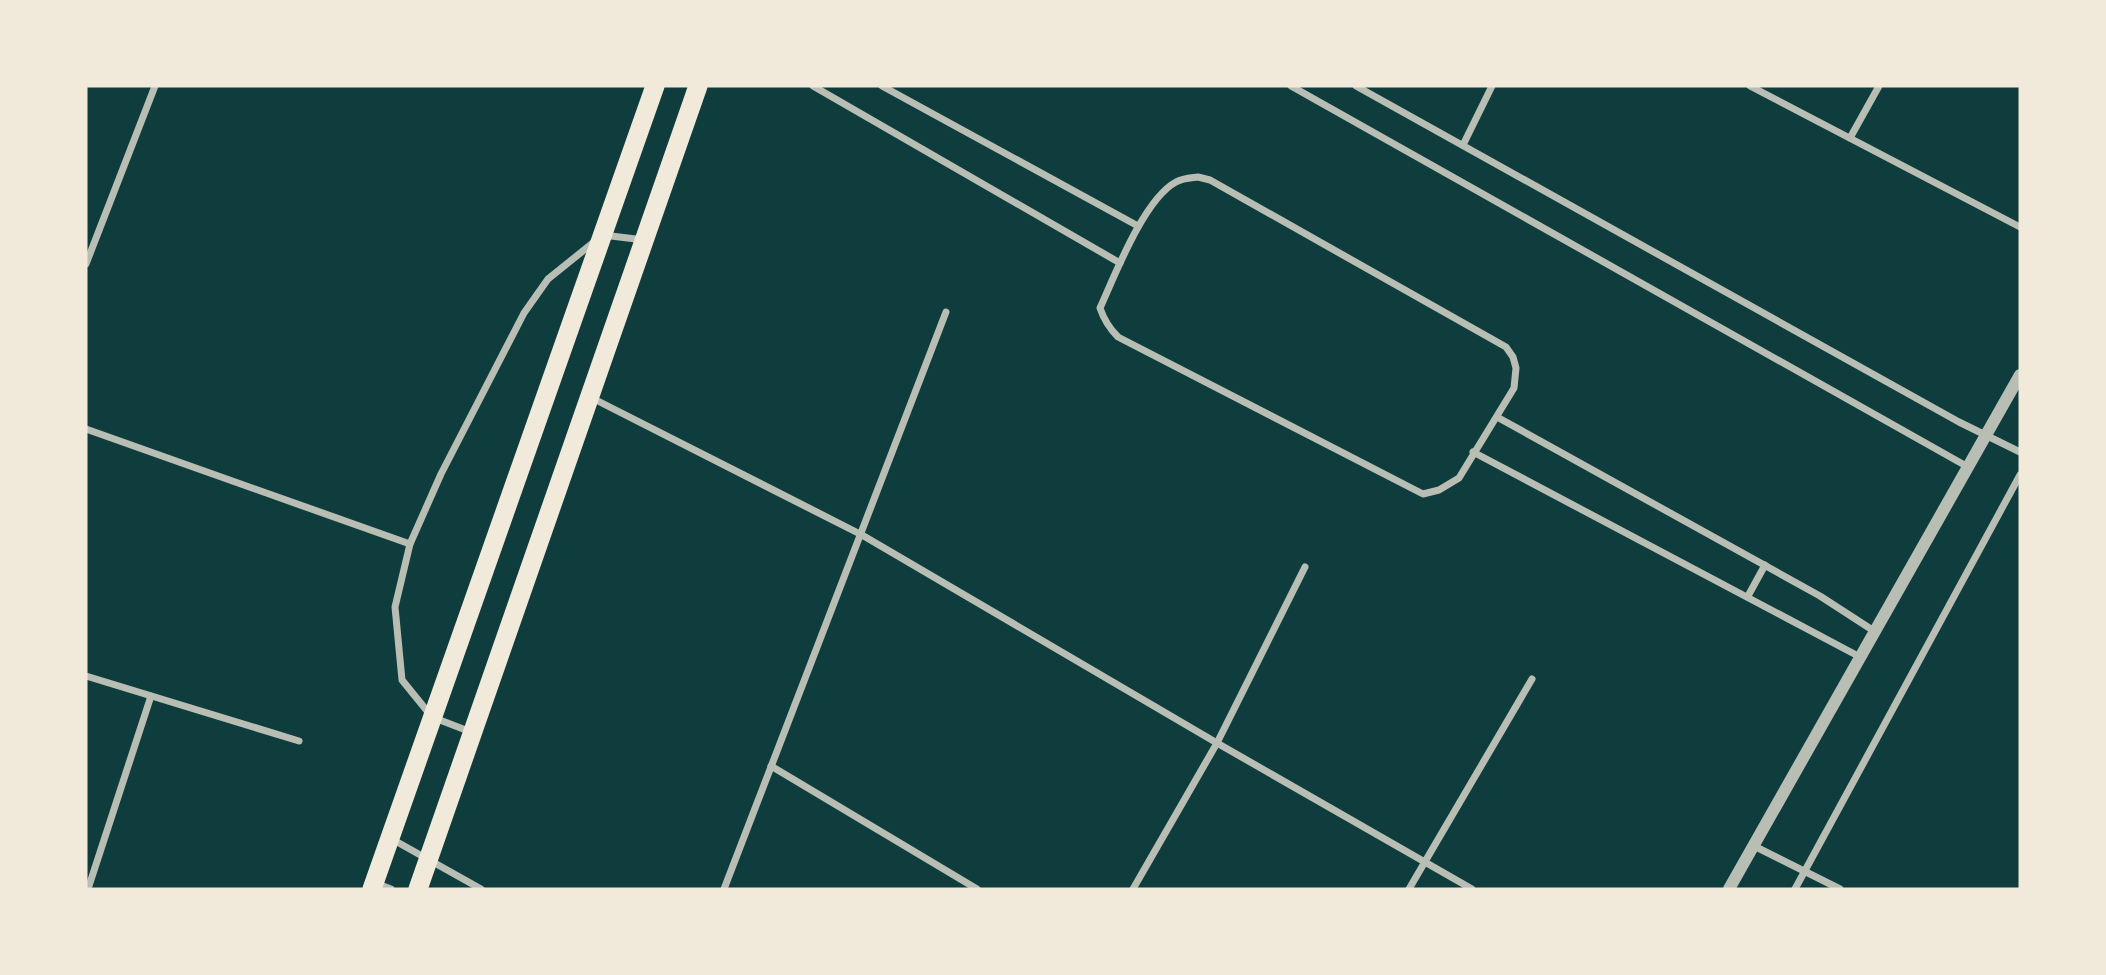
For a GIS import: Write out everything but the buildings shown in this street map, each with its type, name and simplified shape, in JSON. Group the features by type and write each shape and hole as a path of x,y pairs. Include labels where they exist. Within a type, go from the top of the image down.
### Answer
{"highway":[{"path":"379,887 390,838 655,86"},
{"path":"418,889 698,86"}],"street":[{"path":"86,264 155,86"},
{"path":"813,86 1120,263"},
{"path":"882,86 1138,226"},
{"path":"1292,86 1969,467"},
{"path":"1356,86 1959,422 2020,452"},
{"path":"1463,145 1492,86"},
{"path":"1751,86 2020,227"},
{"path":"1850,138 1879,86"},
{"path":"1198,177 1210,180 1506,347 1513,357 1516,378 1514,388 1459,478 1439,491 1423,494 1118,337 1105,323 1100,308 1138,226 1175,182 1198,177"},
{"path":"473,733 432,717 402,680 395,607 410,544 441,474 524,313 548,279 603,235 644,240"},
{"path":"724,889 946,312"},
{"path":"1729,889 2020,375"},
{"path":"590,397 862,535 1216,743 1472,889"},
{"path":"1497,417 1820,596 1874,631"},
{"path":"86,429 410,544"},
{"path":"1473,452 1860,657"},
{"path":"1795,889 2020,475"},
{"path":"1748,596 1765,565"},
{"path":"1133,889 1216,743 1305,568"},
{"path":"86,676 299,741"},
{"path":"1409,889 1532,679"},
{"path":"89,889 151,695"},
{"path":"771,766 977,889"},
{"path":"390,838 481,889"},
{"path":"1754,846 1840,889"}]}
